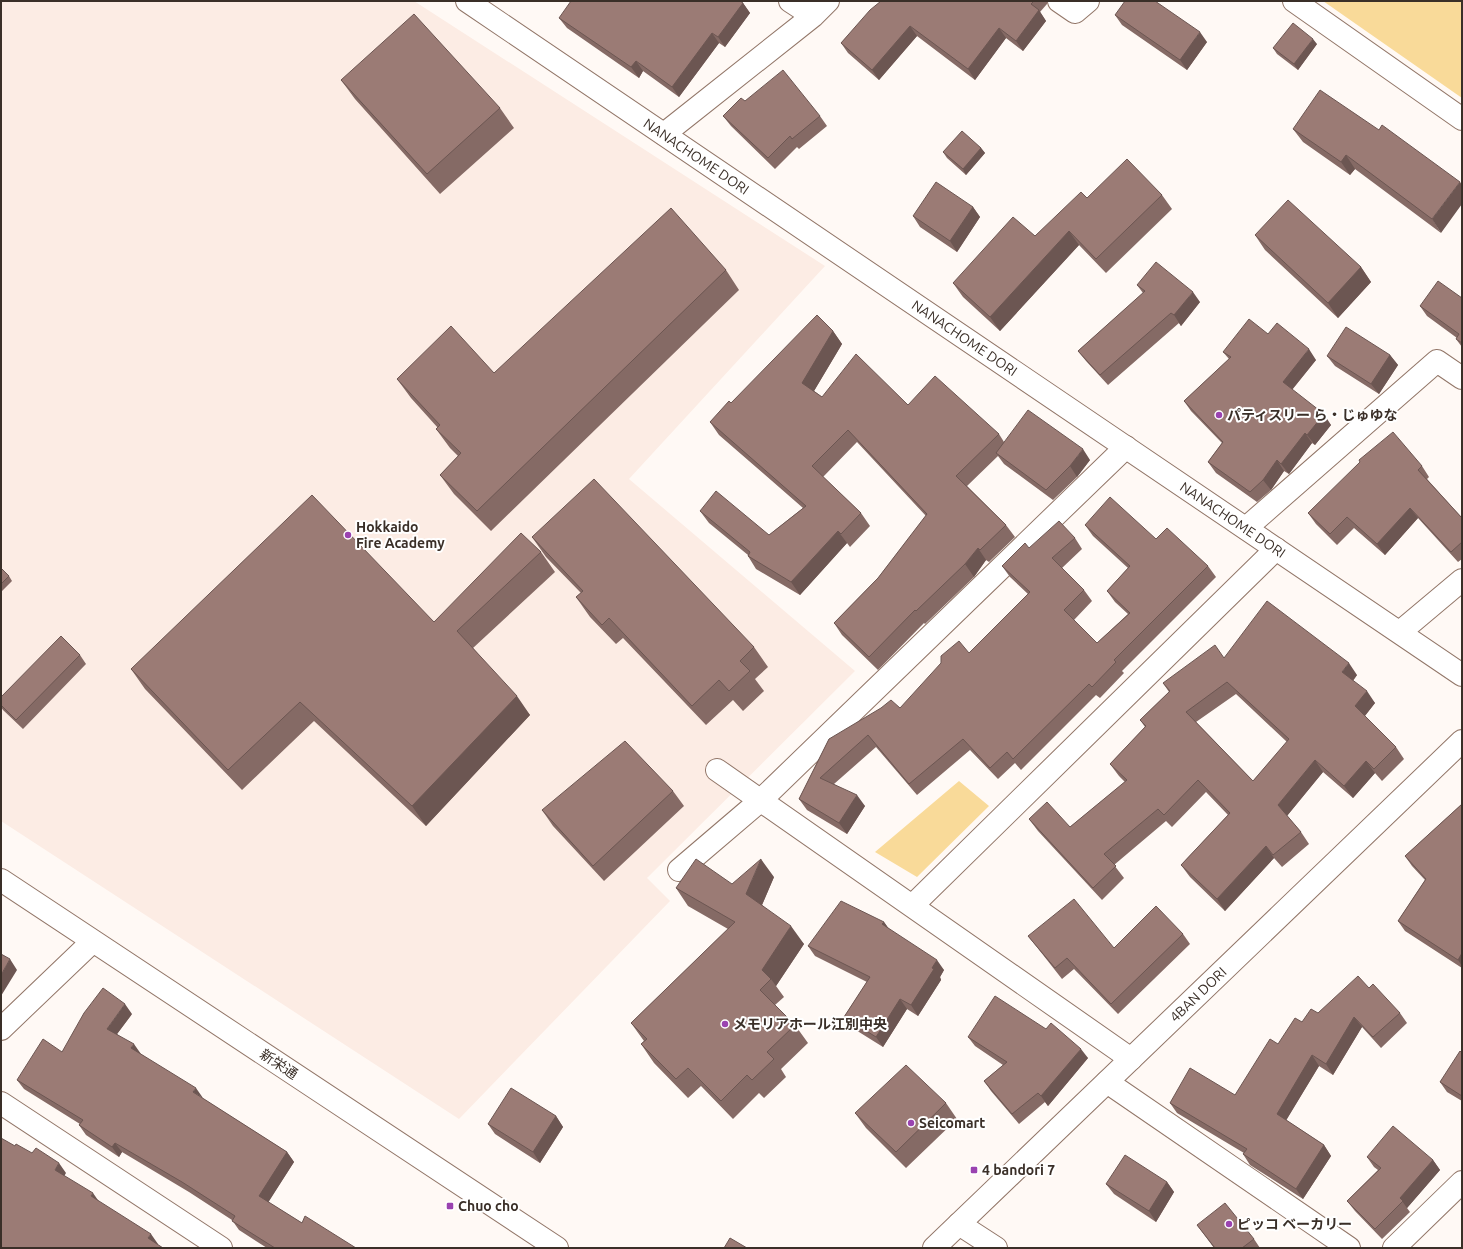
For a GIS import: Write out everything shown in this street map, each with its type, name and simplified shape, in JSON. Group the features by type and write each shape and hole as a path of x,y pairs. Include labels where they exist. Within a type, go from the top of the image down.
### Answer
{"street":[{"name":"NANACHOME DORI","path":"466,1 1462,675"},
{"path":"790,1 821,8"},
{"path":"1059,1 1075,12 1088,1"},
{"path":"1294,1 1462,119"},
{"path":"664,134 821,8"},
{"path":"1246,528 1437,361 1462,378"},
{"path":"679,870 760,800 1126,447"},
{"path":"913,905 1276,549"},
{"path":"1400,632 1462,580"},
{"name":"4BAN DORI","path":"934,1248 1462,741"},
{"path":"717,770 913,905 1131,1059"},
{"name":"新栄通","path":"1,880 557,1248"},
{"path":"1,1029 93,941"},
{"path":"1107,1082 1349,1248"},
{"path":"1,1103 221,1248"},
{"path":"1394,1248 1462,1182"},
{"path":"959,1224 996,1248"}],"shaded area":[{"name":"Hokkaido Fire Academy","path":"1,1 414,1 825,266 629,479 855,671 647,878 670,901 459,1119 1,821"},
{"path":"1323,1 1462,1 1462,98"},
{"path":"959,781 989,806 917,877 875,852"}],"building":[{"path":"571,1 740,1 743,3 718,37 712,33 672,87 636,61 631,67 559,18"},
{"path":"881,1 1034,1 1031,4 1039,10 1016,41 999,28 968,69 910,26 872,70 841,43 870,10"},
{"path":"1125,1 1155,1 1200,32 1180,60 1115,15"},
{"path":"414,14 500,108 427,174 341,80"},
{"path":"1293,23 1313,39 1294,64 1273,48"},
{"path":"783,70 820,116 792,139 790,136 768,158 723,116 741,98 745,101"},
{"path":"1320,90 1379,130 1382,125 1460,182 1432,219 1346,155 1341,162 1293,129"},
{"path":"962,131 981,148 963,169 943,152"},
{"path":"1127,159 1162,195 1096,259 1069,231 990,317 953,283 1013,217 1035,236 1081,192 1087,198"},
{"path":"936,182 973,207 950,241 913,216"},
{"path":"1288,200 1361,267 1328,303 1255,235"},
{"path":"671,208 726,270 477,511 440,475 461,453 436,429 440,425 397,379 451,326 494,373"},
{"path":"1156,262 1193,292 1174,315 1171,313 1100,375 1078,351 1145,291 1137,285"},
{"path":"1438,281 1462,298 1462,343 1456,339 1459,334 1420,306"},
{"path":"817,315 833,331 802,383 822,397 856,354 908,405 935,376 999,434 956,476 1006,525 980,550 978,548 965,564 916,611 915,610 869,657 834,623 878,578 927,514 848,430 812,466 861,513 841,534 838,531 791,582 748,556 750,552 700,511 716,491 769,535 806,506 710,422 729,401 731,403"},
{"path":"1249,319 1268,334 1277,323 1309,349 1283,382 1324,414 1307,435 1305,433 1281,464 1277,460 1263,480 1250,492 1208,462 1223,442 1184,401 1231,357 1223,352"},
{"path":"1346,327 1390,355 1371,384 1327,356"},
{"path":"1028,410 1083,449 1070,466 1046,490 996,453"},
{"path":"1393,432 1422,466 1418,470 1462,518 1462,542 1451,552 1410,508 1377,544 1347,517 1330,534 1308,513 1360,462 1359,460"},
{"path":"594,479 754,647 740,661 750,671 729,691 719,680 692,706 609,618 602,625 576,597 583,591 532,537"},
{"path":"312,495 434,622 521,533 541,552 457,631 517,696 412,806 300,702 228,770 131,669"},
{"path":"1110,497 1156,539 1167,528 1208,566 1114,660 1116,662 1092,687 1089,684 1013,759 1007,752 990,768 963,739 909,784 868,735 820,778 857,795 839,823 799,799 829,739 881,708 891,700 900,708 941,663 941,656 959,641 969,653 1030,592 1002,566 1025,543 1029,548 1059,521 1075,538 1052,558 1084,590 1064,610 1097,643 1130,613 1107,591 1130,566 1085,525"},
{"path":"1,568 9,576 1,584"},
{"path":"1267,601 1349,663 1342,672 1367,691 1355,706 1396,747 1374,769 1366,761 1344,786 1315,760 1278,805 1301,832 1273,855 1266,846 1217,899 1181,865 1230,813 1198,780 1164,815 1158,809 1104,854 1116,866 1093,888 1029,819 1047,802 1070,827 1127,780 1110,764 1146,726 1140,720 1170,691 1163,683 1215,645 1224,658","holes":["1227,682 1289,739 1253,781 1186,712"]},
{"path":"61,636 80,655 16,720 1,705 1,697"},
{"path":"625,741 673,791 593,866 542,810"},
{"path":"1462,804 1462,953 1458,960 1398,921 1426,879 1405,856"},
{"path":"696,859 732,884 761,859 746,894 791,926 762,970 771,979 760,990 795,1025 767,1052 774,1059 752,1080 747,1075 721,1101 688,1068 676,1079 641,1044 647,1039 631,1023 735,922 676,888"},
{"path":"1074,899 1114,948 1156,906 1183,934 1111,1004 1067,958 1055,968 1028,936"},
{"path":"841,901 884,922 882,924 937,960 932,968 934,969 911,1005 900,999 876,1037 844,1017 870,977 808,946"},
{"path":"1,954 10,959 1,975"},
{"path":"1358,976 1369,988 1373,984 1400,1013 1373,1037 1354,1017 1326,1064 1312,1055 1277,1114 1324,1145 1296,1189 1243,1154 1247,1149 1170,1103 1190,1068 1235,1095 1270,1039 1278,1044 1295,1018 1302,1022 1311,1009 1318,1013"},
{"path":"103,988 125,1004 107,1029 134,1044 131,1048 196,1088 193,1092 287,1152 259,1196 302,1223 305,1216 356,1248 275,1248 232,1221 235,1216 182,1182 115,1143 112,1147 79,1125 83,1120 17,1080 43,1039 62,1052 84,1013"},
{"path":"995,996 1046,1029 1051,1023 1081,1049 1041,1096 1038,1093 1012,1114 984,1081 1007,1062 968,1037"},
{"path":"1460,1051 1462,1053 1462,1096 1440,1082"},
{"name":"Seicomart","path":"906,1065 946,1103 896,1152 855,1113"},
{"path":"511,1088 556,1116 533,1152 488,1124"},
{"path":"1393,1126 1433,1160 1400,1198 1403,1201 1375,1229 1347,1201 1381,1168 1367,1157"},
{"path":"1,1138 32,1153 36,1148 59,1163 55,1170 93,1193 91,1196 151,1234 148,1238 163,1248 1,1248"},
{"path":"1125,1155 1167,1182 1149,1211 1106,1184"},
{"name":"ピッコ ベーカリー","path":"1225,1203 1254,1239 1242,1248 1215,1248 1197,1225"},
{"path":"730,1238 747,1248 724,1248"}],"place":[{"name":"パティスリー ら・じゅゆな","path":"1219,415"},
{"name":"Hokkaido Fire Academy","path":"348,535"},
{"name":"メモリアホール江別中央","path":"725,1024"},
{"name":"Seicomart","path":"911,1123"},
{"name":"4 bandori 7","path":"974,1170"},
{"name":"Chuo cho","path":"450,1206"},
{"name":"ピッコ ベーカリー","path":"1229,1224"}]}
